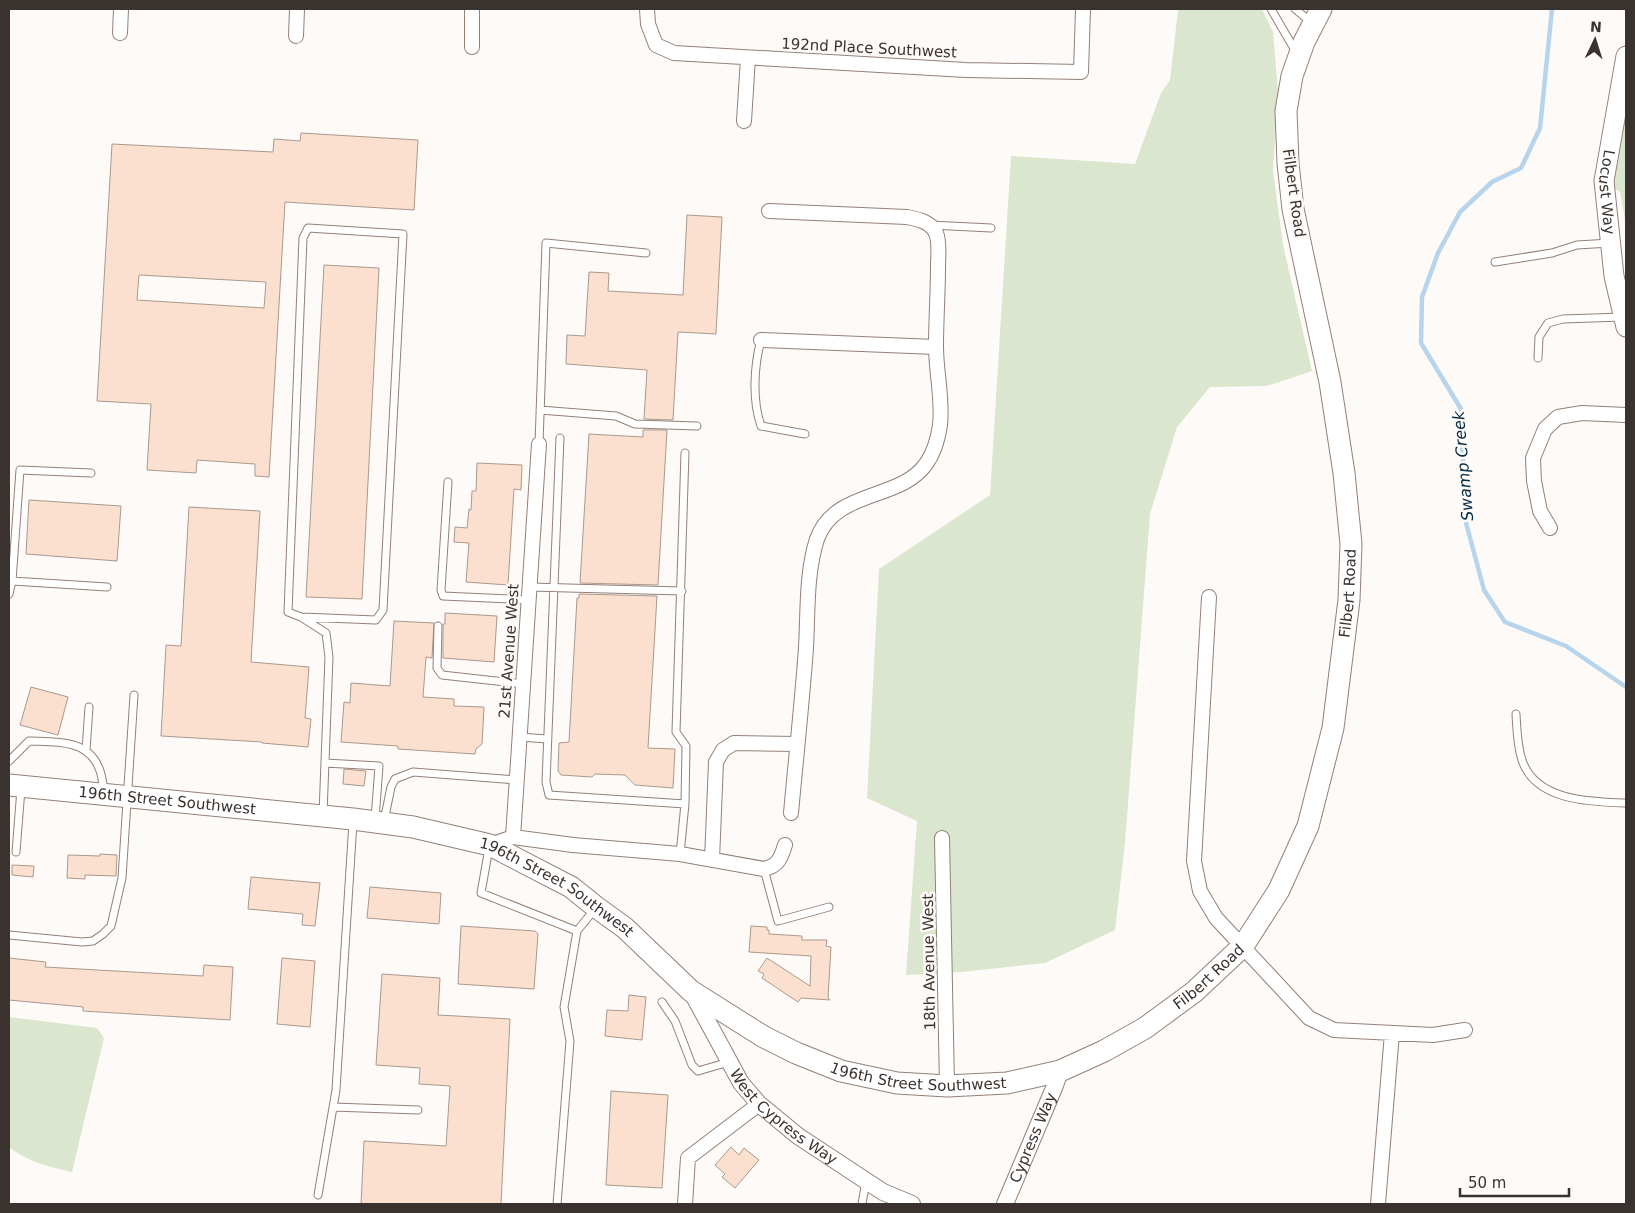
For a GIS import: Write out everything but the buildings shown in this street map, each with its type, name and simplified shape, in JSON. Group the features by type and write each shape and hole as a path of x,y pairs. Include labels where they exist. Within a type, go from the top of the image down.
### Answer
{"main road":[{"name":"Filbert Road","path":"1060,1071 1104,1051 1145,1028 1194,992 1243,946 1279,890 1308,826 1333,728 1349,600 1351,544 1344,473 1330,382 1294,209 1288,163 1286,111 1292,76 1317,16"},
{"name":"Locust Way","path":"1625,322 1614,276 1604,180 1626,56"},
{"name":"196th Street Southwest","path":"15,786 353,819 413,827 490,845 571,887 625,928 691,991 796,1054 842,1071 897,1083 947,1086 1007,1083 1060,1071"}],"street":[{"path":"120,33 121,9"},
{"path":"296,36 297,9"},
{"path":"472,9 472,47"},
{"name":"192nd Place Southwest","path":"647,9 648,24 656,45 674,54 966,70 1081,72 1083,9"},
{"path":"744,121 748,58"},
{"path":"769,211 908,217 930,225 936,233 938,243 936,347 941,416 938,439 926,466 915,476 891,488 852,503 837,512 830,518 818,537 810,573 798,744 791,813"},
{"path":"761,340 936,347"},
{"path":"1550,528 1540,511 1534,481 1533,458 1545,429 1558,417 1582,413 1626,414"},
{"name":"21st Avenue West","path":"513,837 539,444"},
{"path":"1209,597 1194,861 1200,891 1216,918 1309,1018 1334,1030 1433,1035 1465,1030"},
{"path":"712,860 716,762 723,750 734,743 798,744"},
{"path":"490,845 513,837 573,845 680,854 764,869 772,867 781,857 785,845"},
{"name":"18th Avenue West","path":"942,838 947,1086"},
{"name":"West Cypress Way","path":"691,991 741,1083 759,1104 798,1136 866,1181 883,1192 912,1204"},
{"path":"1378,1204 1392,1033"},
{"name":"Cypress Way","path":"1005,1204 1060,1071"},
{"path":"685,1204 688,1158 759,1104"}],"lane":[{"path":"1272,9 1299,57"},
{"path":"1295,9 1317,16"},
{"path":"930,225 991,228"},
{"path":"301,617 376,620 383,610 403,234 308,228 303,238 288,612 301,617 326,633 329,657 323,816"},
{"path":"539,444 546,243 646,253"},
{"path":"1495,262 1552,252 1577,245 1611,243"},
{"path":"1538,358 1539,337 1548,323 1563,319 1625,322"},
{"path":"761,340 755,386 756,412 760,426 805,434"},
{"path":"540,410 616,416 635,424 697,426"},
{"path":"560,438 547,738 546,782 549,795 685,804"},
{"path":"680,854 685,804 686,746 676,732 685,453"},
{"path":"9,594 12,581 20,470 91,473"},
{"path":"448,482 441,590 443,596 529,593 553,586 682,591"},
{"path":"12,581 107,587"},
{"path":"438,626 437,668 442,675 523,684"},
{"path":"9,935 82,942 93,941 110,926 122,878 129,798 134,695"},
{"path":"86,750 89,707"},
{"path":"1516,714 1517,741 1522,762 1531,776 1546,790 1595,802 1626,803"},
{"path":"520,737 547,738"},
{"path":"9,761 29,741 64,742 86,750 98,766 105,795"},
{"path":"325,763 379,766 379,823"},
{"path":"379,823 394,779 413,772 517,780"},
{"path":"15,786 16,852"},
{"path":"318,1195 336,1090 353,819"},
{"path":"490,845 481,893 577,931"},
{"path":"764,869 778,921 829,907"},
{"path":"557,1204 570,1041 564,1007 577,931 596,907"},
{"path":"662,1002 675,1021 692,1065 698,1071 730,1062"},
{"path":"333,1107 418,1110"},
{"path":"862,1204 866,1181"}],"green space":[{"path":"1177,9 1262,9 1273,32 1278,91 1273,170 1283,245 1312,371 1267,386 1210,387 1177,427 1150,514 1125,843 1115,930 1045,963 961,972 906,975 917,821 867,798 879,569 990,495 1011,156 1135,164 1161,93 1170,80"},
{"path":"1626,56 1626,225 1620,192 1604,181"},
{"path":"9,1017 97,1028 104,1038 72,1172 31,1160 9,1147"}],"waterway":[{"name":"Swamp Creek","path":"1552,9 1540,128 1521,168 1492,182 1460,212 1438,253 1422,297 1421,343 1461,409 1465,519 1484,590 1505,622 1566,646 1626,687"}]}
